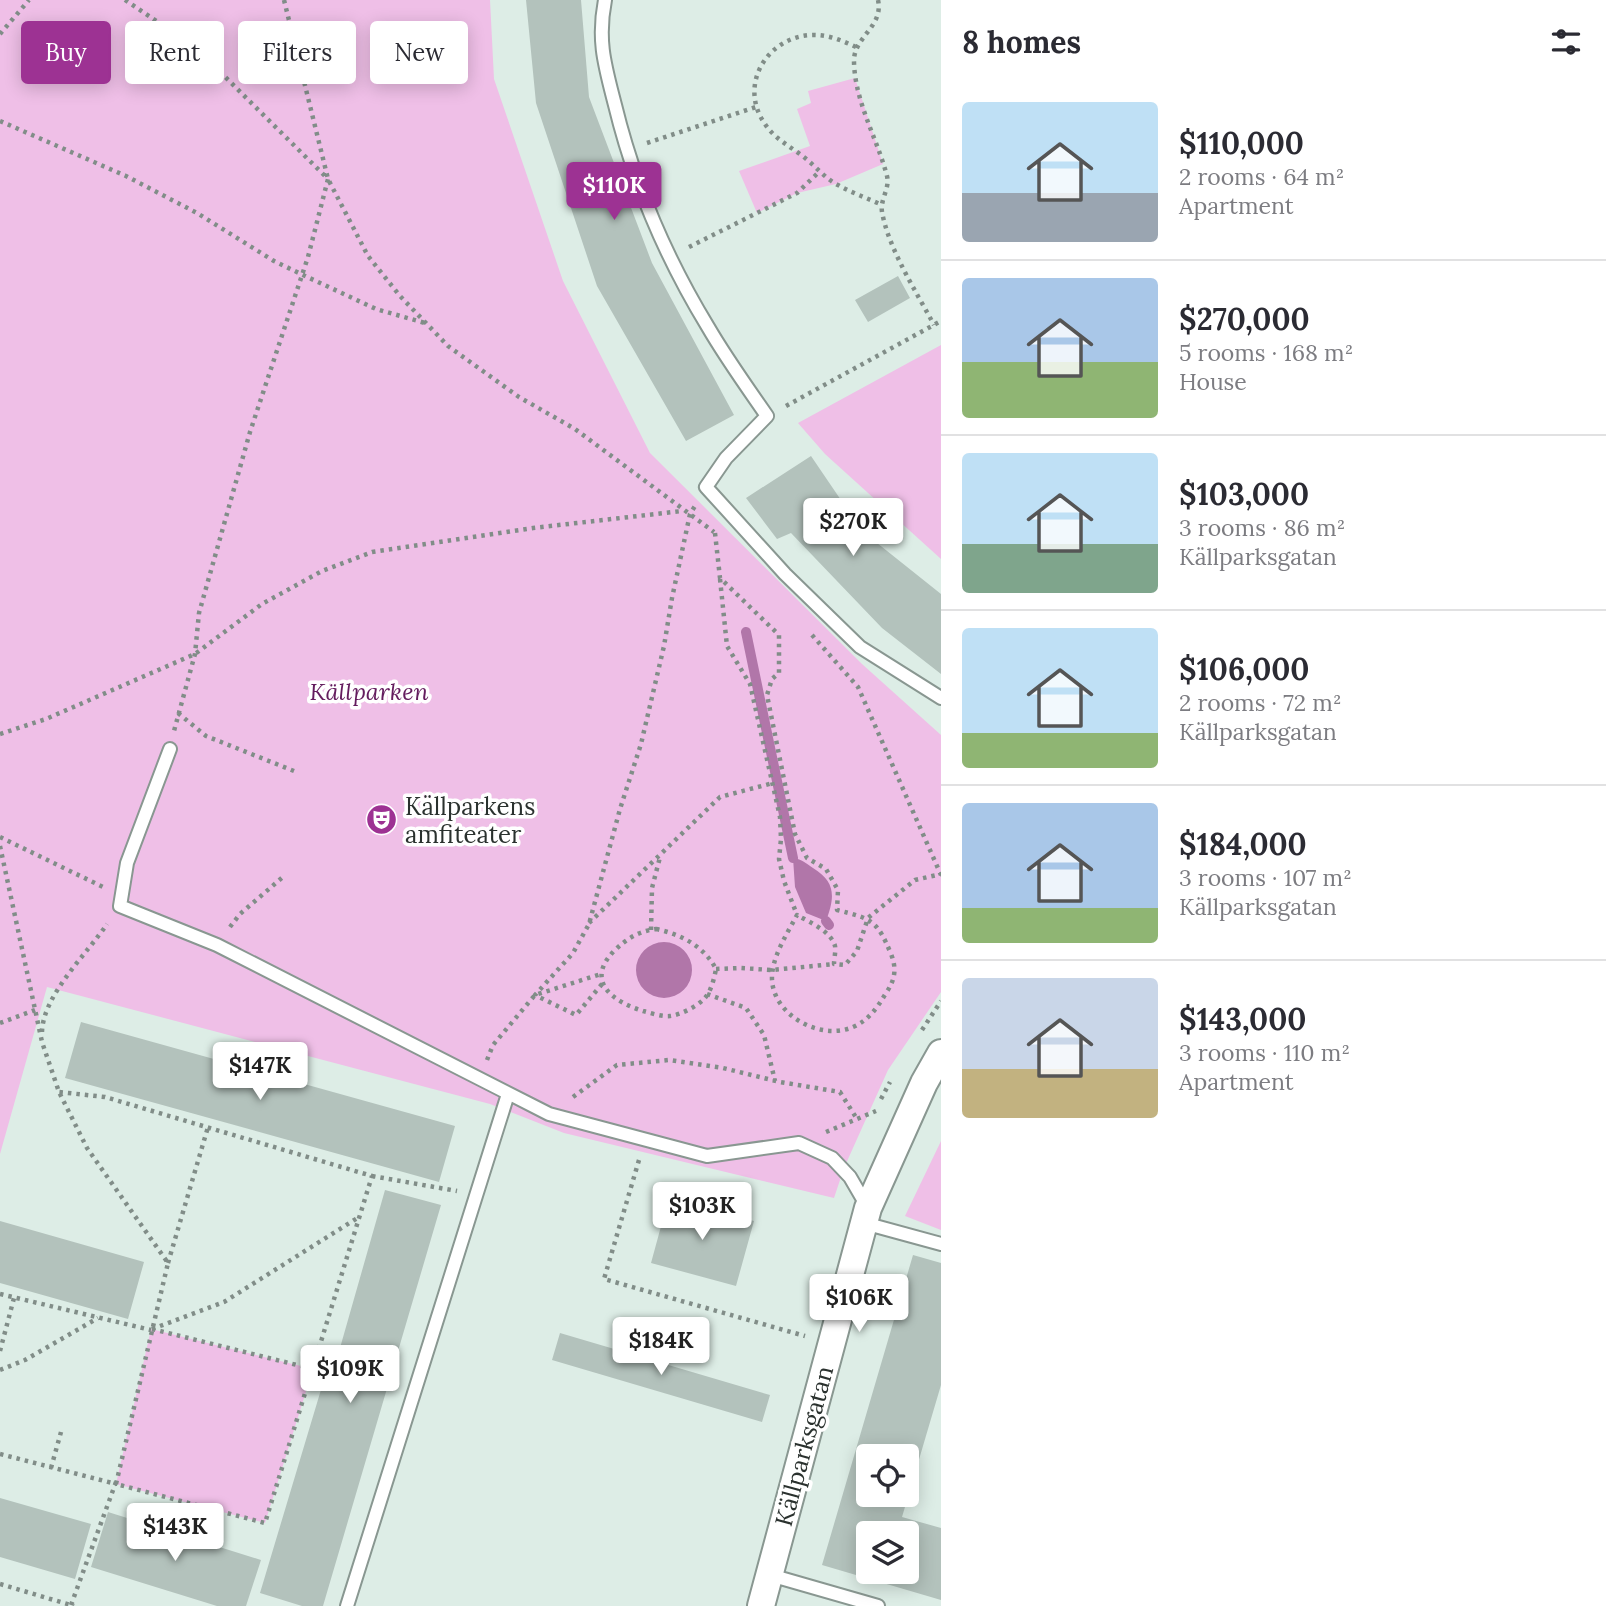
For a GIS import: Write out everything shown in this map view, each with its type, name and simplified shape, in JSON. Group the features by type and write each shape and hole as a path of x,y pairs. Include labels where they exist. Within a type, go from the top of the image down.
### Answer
{"street":[{"name":"Källparksgatan","path":"761,1606 866,1215 924,1083 941,1053"}],"lane":[{"path":"605,0 601,48 626,150 645,202 707,327 767,416 726,458 706,487 785,574 860,647 941,698"},
{"path":"170,749 127,863 120,901 217,945 550,1114 708,1156 799,1143 832,1158 850,1177 866,1215 941,1244"},
{"path":"347,1606 508,1094"},
{"path":"770,1575 878,1606"}],"path":[{"path":"0,34 29,0"},
{"path":"125,0 195,47 328,179"},
{"path":"285,0 328,179 368,256 400,296 447,346 519,397 575,429 724,542"},
{"path":"878,0 877,18 872,29 856,47 854,60 860,99 888,180 882,205 887,230 934,325"},
{"path":"856,47 826,36 809,35 780,44 766,56 758,71 754,87 756,107 765,124 779,140 836,184 882,205"},
{"path":"626,150 756,107"},
{"path":"0,121 126,176 197,213 274,261 303,275 376,309 426,324"},
{"path":"670,256 797,193 820,171"},
{"path":"170,749 195,654 199,613 250,432 303,275 328,179"},
{"path":"767,416 941,321"},
{"path":"0,734 46,719 195,654 262,604 322,571 372,552 533,528 683,510"},
{"path":"479,1080 493,1045 573,953 589,923 620,809 642,744 690,514"},
{"path":"715,533 727,646 750,684 780,817 779,859 784,881 797,915 817,926 835,945 834,964"},
{"path":"720,578 779,635 779,673 772,678 767,695 796,834 807,858 826,869 838,890 837,910 868,918 884,934 896,965 893,982 873,1013 850,1028 826,1030 799,1022 788,1013 775,992 772,970 797,915"},
{"path":"716,969 772,970 845,965 858,951 868,918 915,880 941,874 858,687 805,628"},
{"path":"178,713 206,736 294,771"},
{"path":"771,775 781,772"},
{"path":"589,923 720,797 773,783"},
{"path":"0,837 120,901 49,1003 42,1023 42,1042"},
{"path":"0,846 42,1042 59,1092 87,1148 168,1263"},
{"path":"651,930 652,888 660,856"},
{"path":"217,945 240,914 284,876"},
{"path":"651,930 672,932 684,938 702,950 716,969 713,984 704,999 689,1009 669,1016 625,1006 606,991 602,984 601,974 608,957 623,942 642,931 651,930"},
{"path":"535,995 601,974"},
{"path":"535,995 576,1015 602,984"},
{"path":"707,994 746,1008 764,1035 775,1081"},
{"path":"0,1023 35,1010"},
{"path":"550,1114 617,1065 669,1060 840,1092 857,1119"},
{"path":"59,1092 105,1097 372,1176 477,1195"},
{"path":"799,1143 876,1111"},
{"path":"0,1584 72,1606 116,1484 168,1263 208,1127"},
{"path":"645,1139 604,1279 805,1336"},
{"path":"0,1454 265,1523 372,1176"},
{"path":"151,1329 224,1301 359,1216"},
{"path":"0,1294 313,1369"},
{"path":"0,1351 14,1297"},
{"path":"0,1370 25,1360 99,1317"},
{"path":"51,1468 61,1432"}],"green space":[{"name":"Källparken","path":"0,0 490,0 494,79 563,281 650,453 862,664 941,735 941,992 888,1070 844,1168 834,1198 564,1133 490,1104 47,987 0,1154"},
{"path":"855,78 883,164 836,184 797,193 757,213 739,171 810,146 797,109 811,103 808,91"},
{"path":"941,345 941,559 825,454 798,423"},
{"path":"941,1141 941,1230 905,1216"},
{"path":"151,1329 313,1369 265,1523 116,1484"}],"shaded area":[{"path":"793,858 821,873 830,885 832,897 826,921 806,913 795,887"},
{"path":"664,942 675,944 684,950 690,959 690,981 684,990 675,996 664,998 653,996 644,990 638,981 636,970 638,959 644,950 653,944"}],"building":[{"path":"526,0 581,0 589,97 652,263 734,415 686,441 597,286 536,103"},
{"path":"898,276 910,298 868,322 855,300"},
{"path":"811,456 862,531 941,594 941,674 882,628 791,533 777,539 746,498"},
{"path":"81,1022 455,1126 439,1182 65,1078"},
{"path":"385,1190 441,1205 323,1606 302,1606 260,1593 332,1353 338,1355"},
{"path":"669,1197 754,1221 736,1286 651,1263"},
{"path":"0,1221 144,1262 128,1319 0,1283"},
{"path":"913,1255 941,1263 941,1385 919,1459 919,1444 858,1444"},
{"path":"560,1333 770,1395 762,1422 552,1360"},
{"path":"856,1449 856,1507 905,1507 902,1517 916,1521 856,1521 856,1575 822,1565"},
{"path":"0,1498 91,1524 75,1579 0,1557"},
{"path":"108,1512 261,1560 246,1606 217,1606 91,1567"},
{"path":"919,1522 941,1528 941,1600 887,1584 919,1584"}],"waterway":[{"path":"746,632 793,858"},
{"path":"826,921 829,925"}],"place":[{"name":"Källparkens amfiteater","path":"382,820"}]}
